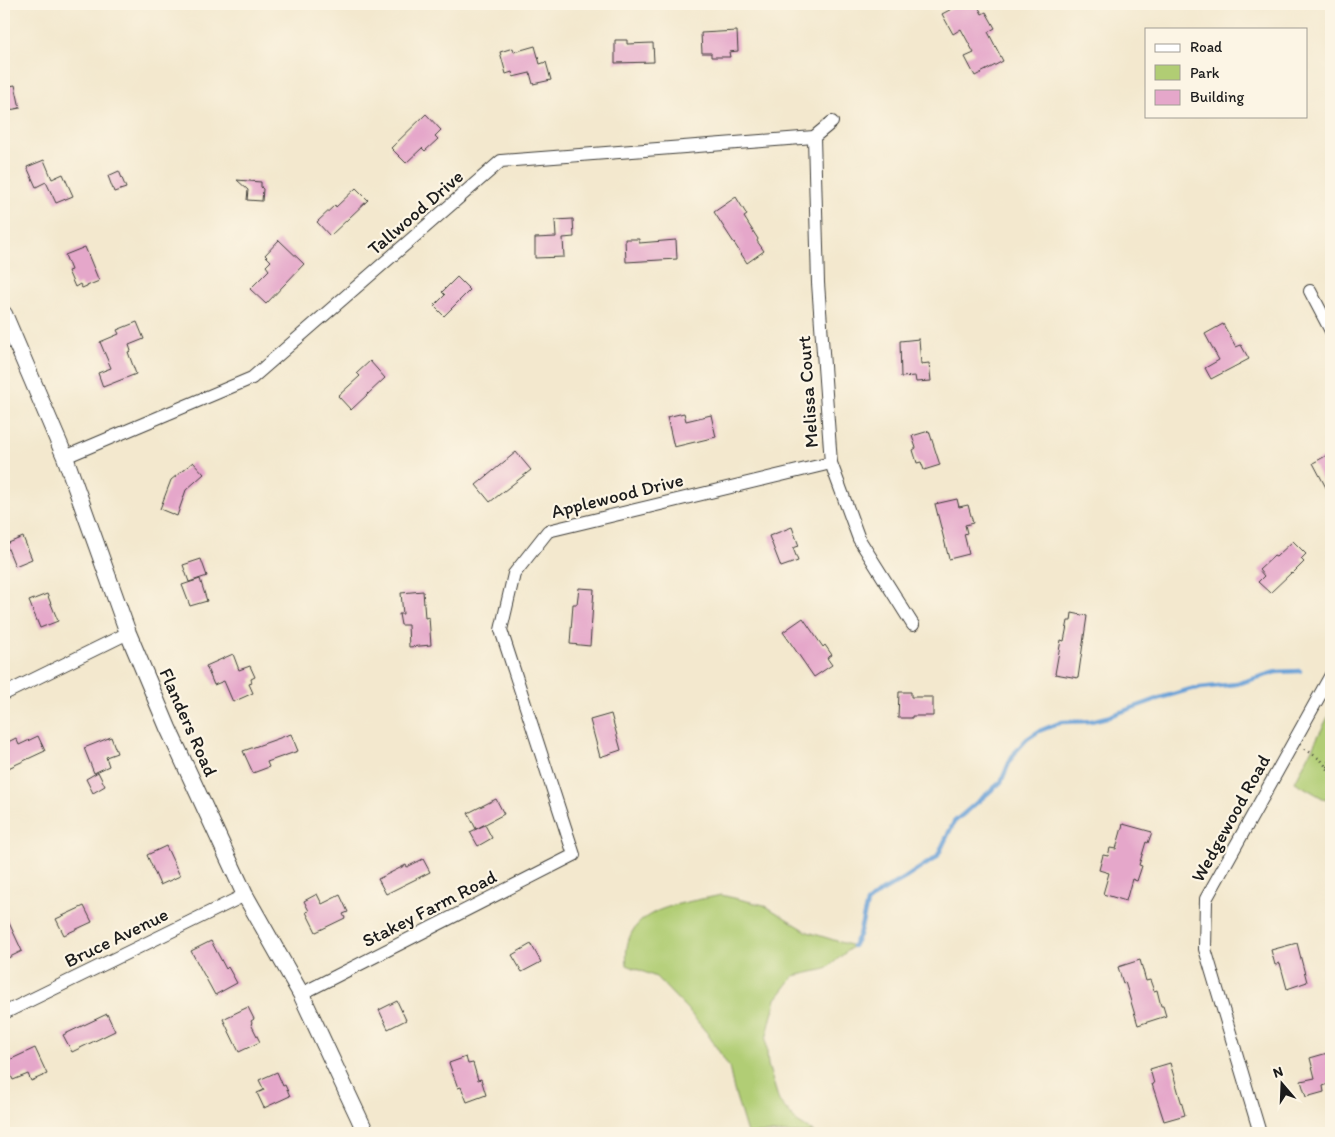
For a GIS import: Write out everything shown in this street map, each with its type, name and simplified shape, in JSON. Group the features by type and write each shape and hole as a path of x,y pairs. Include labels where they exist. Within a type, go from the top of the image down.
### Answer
{"street":[{"path":"814,137 832,122"},
{"name":"Tallwood Drive","path":"65,456 252,378 501,162 814,137"},
{"name":"Melissa Court","path":"814,137 818,283 831,463 859,539 913,625"},
{"path":"1310,291 1331,331"},
{"name":"Flanders Road","path":"4,314 65,456 128,633 168,728 245,895 301,994 366,1133"},
{"name":"Applewood Drive","path":"574,855 500,630 514,574 548,531 831,463"},
{"path":"4,694 128,633"},
{"name":"Wedgewood Road","path":"1260,1133 1205,948 1206,899 1331,675"},
{"name":"Stakey Farm Road","path":"301,994 574,855"},
{"name":"Bruce Avenue","path":"4,1013 245,895"}],"path":[{"path":"1295,740 1331,772"},
{"path":"1328,768 1331,746"}],"green space":[{"path":"1331,711 1331,803 1295,782"},
{"path":"721,895 764,905 808,932 853,946 826,969 794,976 776,999 766,1039 768,1065 779,1101 797,1122 815,1133 747,1133 729,1067 707,1033 656,977 627,965 627,946 633,931 642,920 655,912 671,906"}],"building":[{"path":"961,4 977,4 982,14 986,12 995,28 988,32 1003,61 975,76 965,57 974,53 961,29 953,34 942,14"},
{"path":"737,31 738,51 729,52 730,57 711,57 711,53 702,53 701,33"},
{"path":"615,40 627,40 627,44 653,43 654,62 615,63"},
{"path":"535,46 540,64 546,62 551,80 533,84 530,73 513,77 512,72 506,74 500,52 513,48 514,52"},
{"path":"15,85 20,108 4,111 4,87"},
{"path":"426,114 441,130 435,136 438,139 425,151 422,148 406,163 391,148"},
{"path":"44,160 52,179 63,174 73,196 56,203 46,182 36,187 27,167"},
{"path":"119,171 126,188 114,192 108,176"},
{"path":"237,180 261,182 263,189 262,201 247,200 248,190"},
{"path":"356,188 368,200 330,236 317,222"},
{"path":"736,197 747,215 744,217 764,251 747,263 714,212"},
{"path":"573,219 574,237 563,238 564,257 535,258 535,238 556,237 555,220"},
{"path":"625,239 639,239 639,243 676,240 677,259 626,262"},
{"path":"279,240 304,264 266,304 250,289 269,270 266,266 271,261 265,255"},
{"path":"85,247 99,281 82,288 80,284 75,287 68,271 71,270 65,255"},
{"path":"457,277 470,290 444,316 434,306 445,295 442,292"},
{"path":"137,322 144,339 129,345 131,351 128,352 136,374 103,387 98,373 111,368 100,342 119,334 117,330"},
{"path":"1223,324 1236,347 1241,345 1249,359 1211,379 1205,368 1219,360 1205,334"},
{"path":"919,339 921,364 929,363 931,381 916,382 915,376 901,377 900,341"},
{"path":"370,361 385,378 351,410 338,396 360,376 357,373"},
{"path":"684,413 686,421 711,415 716,437 674,447 667,417"},
{"path":"929,431 940,465 924,470 921,462 917,463 913,450 916,448 912,436"},
{"path":"516,452 531,470 490,502 476,485"},
{"path":"1331,453 1331,497 1313,463"},
{"path":"193,462 204,474 186,490 177,516 160,509 171,480"},
{"path":"957,499 959,507 968,505 973,523 965,525 967,533 964,534 969,554 949,559 935,504"},
{"path":"792,527 799,546 793,548 798,561 781,567 769,536"},
{"path":"23,537 32,559 15,566 6,544"},
{"path":"1293,541 1306,554 1301,559 1304,562 1270,593 1258,582 1264,576 1259,570"},
{"path":"201,559 207,576 189,582 183,565"},
{"path":"200,579 207,601 190,606 182,585"},
{"path":"579,588 594,589 590,646 570,644 573,604 577,604"},
{"path":"423,591 425,618 429,617 431,645 409,647 408,625 401,625 399,614 403,614 401,593"},
{"path":"47,594 58,621 40,628 29,601"},
{"path":"1072,613 1087,616 1078,678 1055,674 1061,640 1064,641 1068,621 1071,621"},
{"path":"803,618 823,647 825,645 832,655 827,658 832,665 814,677 783,632"},
{"path":"233,654 239,670 250,666 255,677 251,679 252,683 249,684 253,693 233,702 224,681 214,685 206,666"},
{"path":"899,692 911,692 911,697 933,697 933,716 898,718"},
{"path":"611,714 621,750 600,757 590,720"},
{"path":"291,734 298,751 267,762 269,767 253,773 243,751"},
{"path":"38,736 45,751 4,770 4,744 16,738 19,745"},
{"path":"111,737 117,753 106,757 109,766 94,773 84,748"},
{"path":"98,772 105,786 93,793 86,779"},
{"path":"496,799 504,814 476,829 468,813"},
{"path":"1123,824 1152,832 1148,843 1146,842 1139,865 1142,866 1137,881 1132,879 1126,901 1103,894 1109,873 1099,870 1103,855 1108,856 1110,848 1116,849"},
{"path":"485,825 492,838 478,846 470,832"},
{"path":"166,846 180,876 160,885 147,855"},
{"path":"423,859 430,872 386,894 378,879"},
{"path":"317,894 322,904 340,895 348,912 343,914 345,918 316,932 306,912 309,911 304,901"},
{"path":"84,906 92,922 64,935 56,919"},
{"path":"4,912 22,951 4,960"},
{"path":"211,941 226,969 228,967 237,983 215,995 191,951"},
{"path":"1297,943 1307,982 1287,989 1280,963 1275,965 1271,950"},
{"path":"531,944 541,962 522,972 512,955"},
{"path":"1140,960 1146,981 1150,980 1154,991 1157,990 1166,1016 1138,1025 1125,982 1123,983 1118,967"},
{"path":"397,1001 406,1020 388,1029 379,1010"},
{"path":"248,1007 254,1019 251,1021 251,1024 260,1042 239,1052 223,1019"},
{"path":"107,1014 115,1031 72,1052 63,1035"},
{"path":"35,1048 47,1074 31,1081 28,1074 13,1080 5,1062"},
{"path":"1331,1052 1331,1083 1323,1086 1324,1092 1306,1097 1301,1081 1315,1078 1310,1058"},
{"path":"466,1057 468,1064 473,1063 478,1080 481,1079 486,1095 467,1102 461,1087 458,1088 449,1063"},
{"path":"1170,1063 1185,1115 1164,1121 1152,1084 1154,1084 1150,1069"},
{"path":"277,1072 290,1096 264,1108 257,1093 264,1090 259,1080"}],"waterway":[{"path":"853,946 859,935 867,903 879,893 937,857 954,822 1001,782 1016,751 1027,739 1039,731 1062,722 1091,721 1107,717 1191,689 1236,684 1276,672 1300,671"}]}
